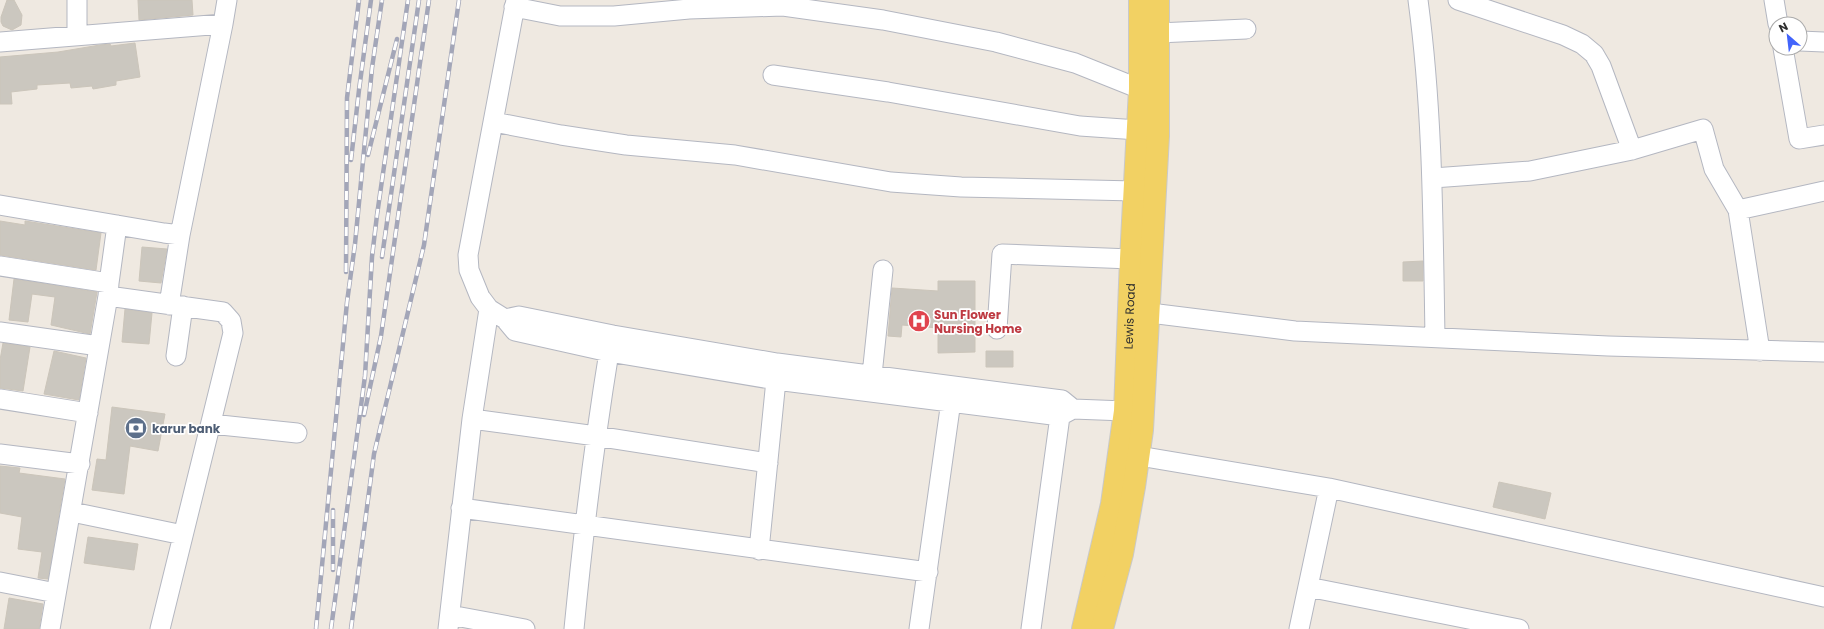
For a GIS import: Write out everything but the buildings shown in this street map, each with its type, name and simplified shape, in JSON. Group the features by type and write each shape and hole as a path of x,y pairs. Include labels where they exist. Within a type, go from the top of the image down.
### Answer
{"main road":[{"name":"Lewis Road","path":"1083,629 1112,504 1125,411 1140,89 1140,0"},
{"name":"Lewis Road","path":"1102,629 1122,554 1139,456 1150,312 1158,136 1158,0"}],"street":[{"path":"77,0 77,34"},
{"path":"176,356 176,306 180,234 227,0"},
{"path":"1418,0 1426,60 1433,178 1435,337"},
{"path":"1458,0 1563,35 1582,44 1594,54 1601,66 1632,150"},
{"path":"1774,0 1777,16"},
{"path":"1125,411 1066,412 951,401 776,380 609,352 515,331 480,297 468,270 468,255 515,3 560,16 614,16 689,9 783,6 883,20 996,42 1075,63 1140,89"},
{"path":"0,42 77,34 223,24"},
{"path":"1158,33 1246,29"},
{"path":"1808,41 1824,42"},
{"path":"1784,56 1799,139 1824,135"},
{"path":"773,75 888,92 1080,126 1138,130"},
{"path":"494,122 626,145 735,155 891,182 961,186 1135,191"},
{"path":"1433,178 1530,171 1632,150 1703,129 1714,169 1738,210 1760,351"},
{"path":"1738,210 1824,191"},
{"path":"0,205 180,234"},
{"path":"50,629 80,464 117,225"},
{"path":"997,329 1002,254 1131,259"},
{"path":"0,266 176,306 223,312 231,321 233,333 160,629"},
{"path":"872,375 883,270"},
{"path":"1150,312 1295,331 1608,346 1824,352"},
{"path":"497,314 519,316 612,335 769,362 1062,400 1066,412 1031,629"},
{"path":"497,314 472,419 449,622 525,629"},
{"path":"0,332 99,346"},
{"path":"574,629 584,525 609,352"},
{"path":"759,550 776,380"},
{"path":"0,399 88,413"},
{"path":"919,629 951,401"},
{"path":"472,419 596,436 768,464"},
{"path":"211,424 297,433"},
{"path":"0,454 80,464"},
{"path":"1139,456 1329,488 1824,597"},
{"path":"1299,629 1329,488"},
{"path":"461,508 928,572"},
{"path":"72,512 183,535"},
{"path":"0,582 56,593"},
{"path":"1308,587 1519,629"}],"railway":[{"path":"346,272 347,98 359,0"},
{"path":"351,160 371,0"},
{"path":"316,629 347,302 355,244 372,68 382,0"},
{"path":"331,629 365,376 372,257 377,215 408,0"},
{"path":"382,257 419,0"},
{"path":"364,415 381,336 429,0"},
{"path":"351,629 374,454 424,245 459,0"},
{"path":"368,155 397,39"},
{"path":"333,510 333,570"}],"place":[{"name":"Sun Flower Nursing Home","path":"919,321"},
{"name":"karur bank","path":"136,428"}]}
